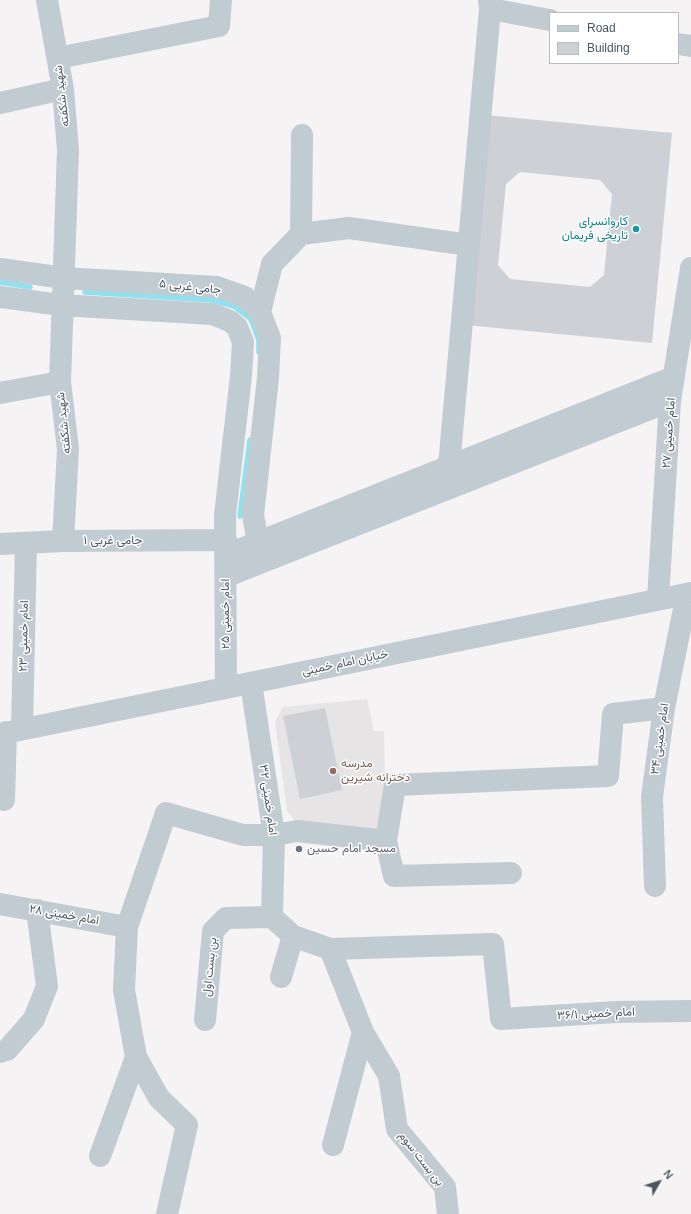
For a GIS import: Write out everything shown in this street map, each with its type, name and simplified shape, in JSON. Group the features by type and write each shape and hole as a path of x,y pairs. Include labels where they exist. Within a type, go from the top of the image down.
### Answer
{"street":[{"name":"شهید شکفته","path":"47,0 63,89 68,150 64,278 61,305 60,382 68,449 63,541"},
{"path":"58,58 219,26 221,0"},
{"path":"449,466 489,5 549,20"},
{"path":"679,44 691,46"},
{"path":"0,102 63,89"},
{"path":"301,234 302,135"},
{"path":"260,312 272,264 301,234 349,228 469,245"},
{"name":"جامی غربی ۵","path":"0,269 64,278 217,287 245,297 260,312 270,338 268,378 253,514 258,542"},
{"name":"امام خمینی ۲۷","path":"658,599 670,401 691,270"},
{"name":"جامی غربی ۵","path":"0,297 61,305 212,314 230,321 237,327 242,342 241,376 225,515 226,547"},
{"path":"226,547 258,542 674,377"},
{"path":"0,394 60,382"},
{"path":"226,576 670,401"},
{"name":"جامی غربی ۱","path":"0,544 63,541 226,547"},
{"name":"امام خمینی ۲۳","path":"4,800 26,543"},
{"name":"امام خمینی ۲۵","path":"226,547 226,688"},
{"name":"خیابان امام خمینی","path":"9,732 689,593"},
{"name":"امام خمینی ۳۴","path":"655,886 652,797 664,708 689,593"},
{"name":"امام خمینی ۳۲","path":"251,683 274,835 272,917"},
{"path":"511,873 394,876 386,841 395,785 608,776 614,714 664,708"},
{"path":"167,1214 187,1125 159,1098 136,1057 124,990 127,927 166,813 243,836 274,835 297,831 386,841"},
{"name":"امام خمینی ۲۸","path":"0,904 127,927"},
{"path":"0,1052 7,1050 34,1019 47,986 37,910"},
{"path":"272,917 293,936 330,949"},
{"name":"بن بست اول","path":"205,1020 213,930 226,918 272,917"},
{"path":"281,977 293,936"},
{"name":"امام خمینی ۳۶/۱","path":"330,949 493,944 501,1019 616,1012 691,1011"},
{"name":"بن بست سوم","path":"330,949 362,1032 390,1076 397,1129 445,1187 448,1214"},
{"path":"333,1144 362,1032"},
{"path":"100,1156 136,1057"}],"shaded area":[{"name":"مدرسه دخترانه شیرین","path":"367,699 374,731 384,731 386,833 295,821 287,811 275,722 283,707"}],"building":[{"name":"کاروانسرای تاریخی فریمان","path":"486,115 672,133 652,343 466,325","holes":["520,172 600,180 612,194 604,275 590,287 510,279 498,265 506,184"]},
{"path":"325,708 342,790 300,799 283,716"}],"waterway":[{"path":"0,282 30,287"},
{"path":"85,292 212,300 234,306 251,319 259,340 259,352"},
{"path":"240,516 250,440"}],"place":[{"name":"کاروانسرای تاریخی فریمان","path":"636,229"},
{"name":"مدرسه دخترانه شیرین","path":"333,771"},
{"name":"مسجد امام حسین","path":"299,849"}]}
